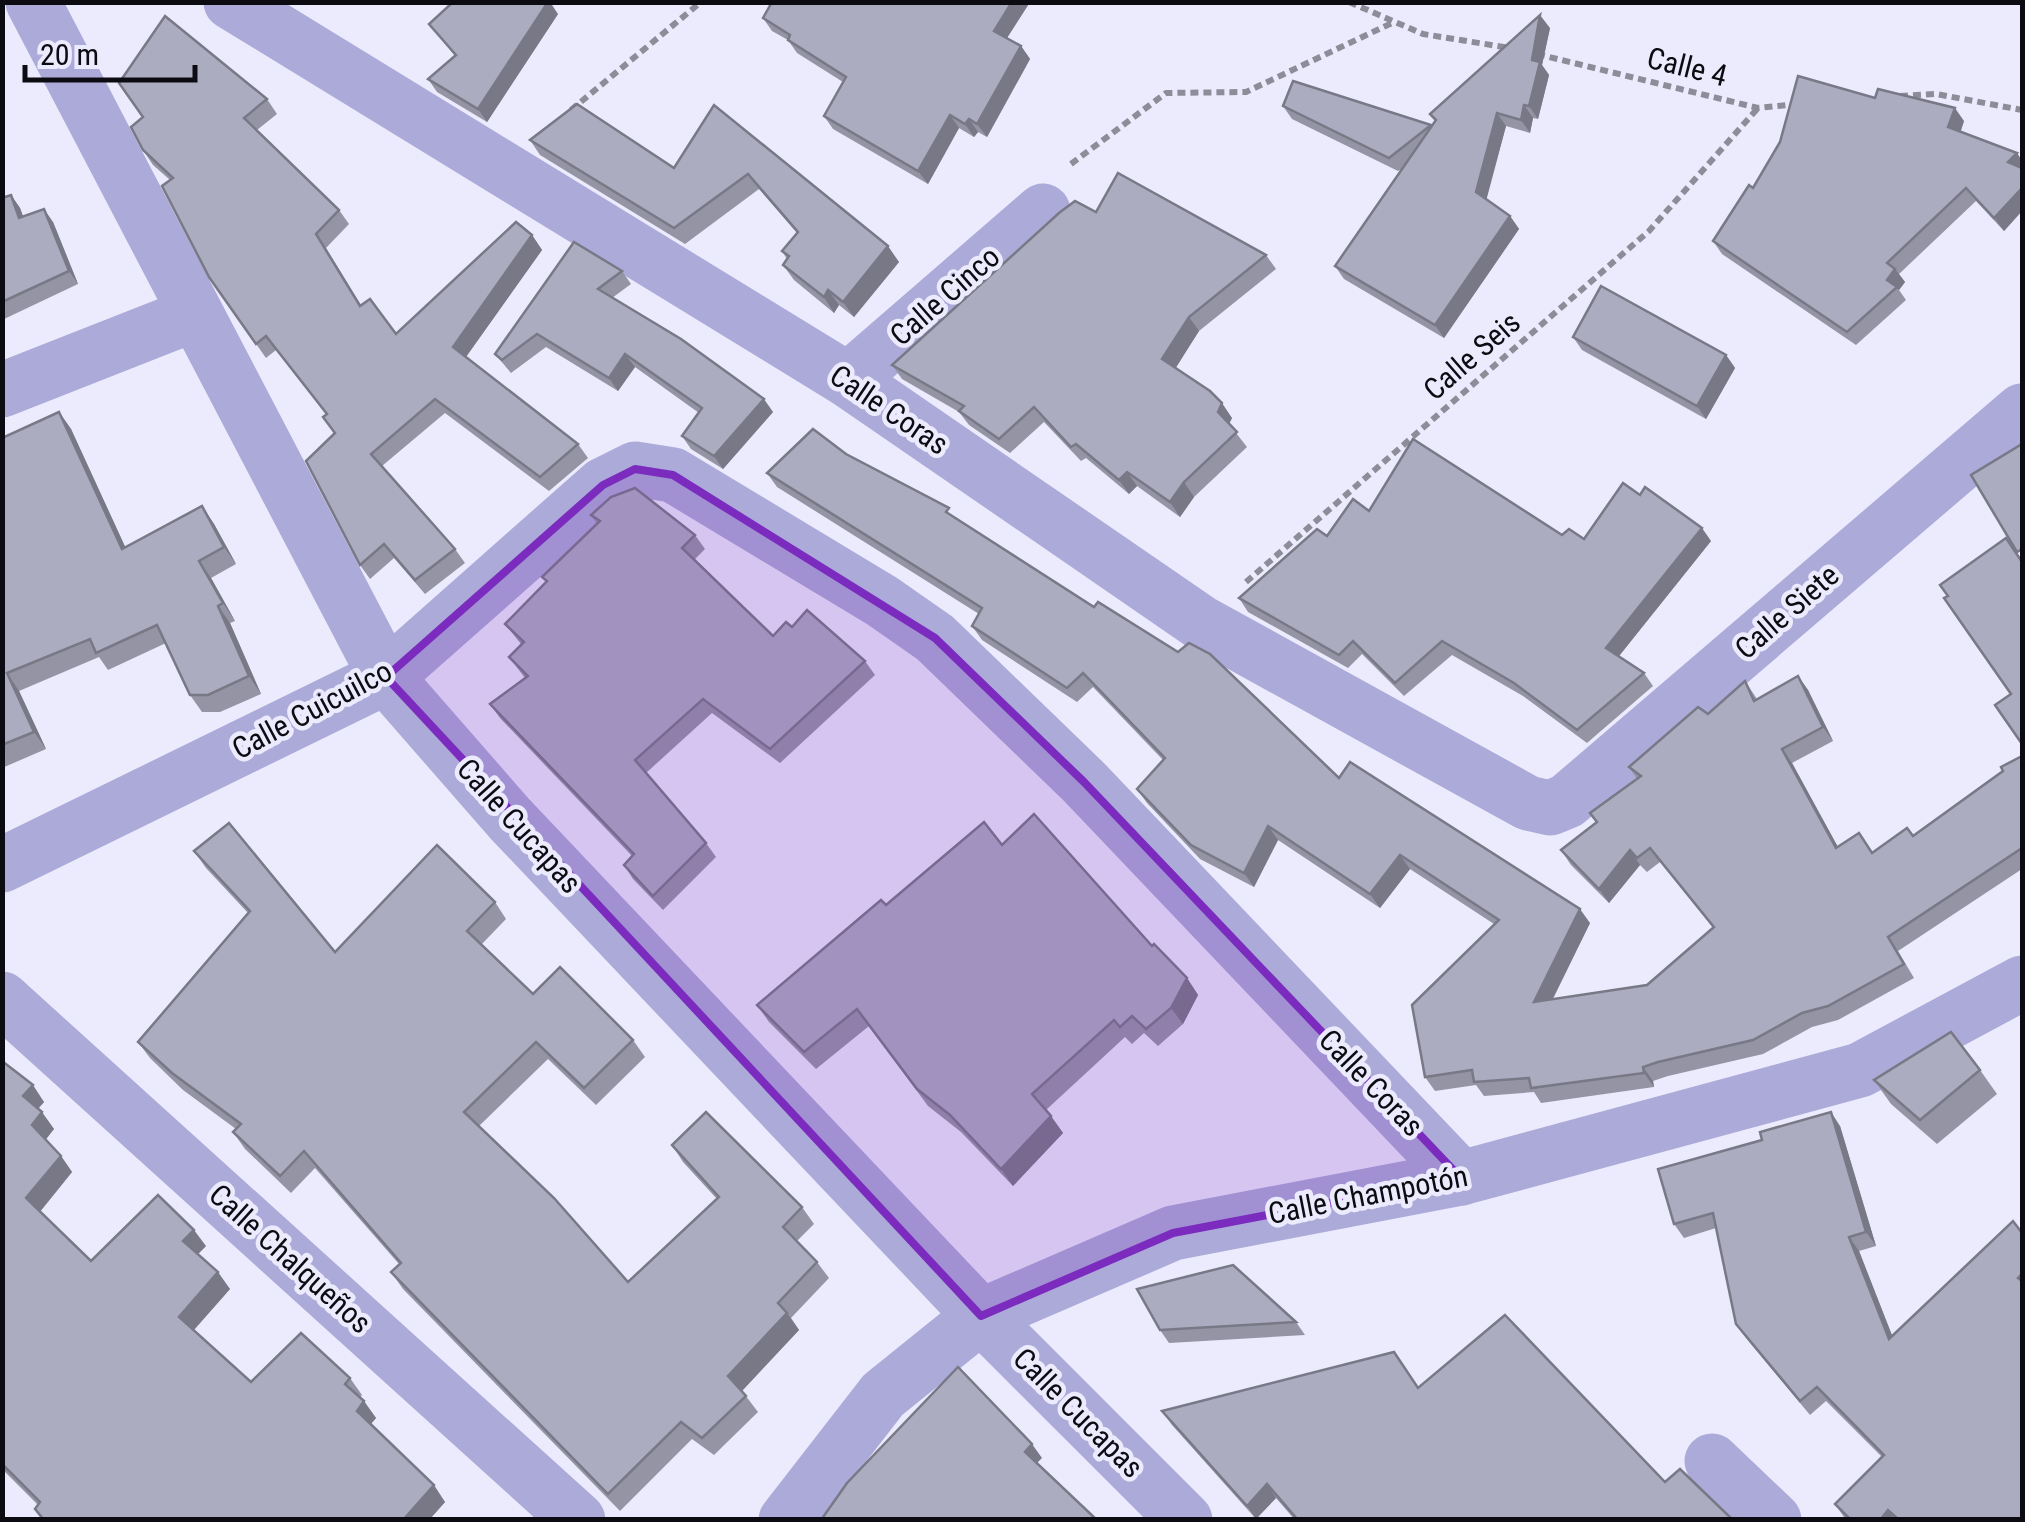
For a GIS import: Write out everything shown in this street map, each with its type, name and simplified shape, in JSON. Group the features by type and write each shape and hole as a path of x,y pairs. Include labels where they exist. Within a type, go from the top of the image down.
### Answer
{"street":[{"name":"Calle Cucapas","path":"33,2 386,677 510,819 981,1316 1185,1520"},
{"name":"Calle Coras","path":"231,2 848,380 1200,622 1528,803 1550,808"},
{"name":"Calle Cinco","path":"848,380 1042,211"},
{"path":"2,390 196,314"},
{"name":"Calle Siete","path":"1550,808 1567,801 2022,411"},
{"name":"Calle Coras","path":"635,469 673,475 882,601 935,638 1084,782 1461,1178"},
{"name":"Calle Cuicuilco","path":"2,865 386,677 603,485 635,469"},
{"name":"Calle Champotón","path":"786,1520 883,1395 981,1316 1173,1233 1461,1178 1860,1070 2022,984"},
{"name":"Calle Chalqueños","path":"2,999 578,1520"},
{"path":"1712,1462 1774,1520"}],"path":[{"path":"501,169 701,2"},
{"path":"1349,2 1423,34 1516,49"},
{"path":"1042,211 1041,186 1137,110 1166,93 1246,92 1395,22"},
{"name":"Calle 4","path":"1535,54 1758,108 1817,103"},
{"path":"1896,97 1936,94 2022,110"},
{"name":"Calle Seis","path":"1200,622 1648,230 1758,108"}],"highlighted area":[{"path":"635,469 673,475 935,638 1084,782 1461,1178 1173,1233 981,1316 386,677 603,485"}],"building":[{"path":"453,2 548,2 478,109 428,79 456,55 429,24"},
{"path":"772,2 1012,2 994,31 1021,46 977,124 969,119 965,124 950,115 918,171 824,116 846,77 788,40 790,35 763,18"},
{"path":"1540,15 1532,60 1540,62 1529,106 1524,105 1521,120 1497,113 1476,192 1510,216 1435,325 1335,266 1436,120 1430,114"},
{"path":"165,16 267,99 244,118 339,210 316,234 360,306 370,299 396,334 516,222 532,235 453,347 578,444 540,477 435,399 371,454 455,549 415,580 384,544 360,565 306,461 335,433 323,417 327,414 266,336 256,344 209,277 162,186 173,178 143,150 131,127 143,117 119,83"},
{"path":"1798,76 1875,98 1878,89 1955,108 1948,127 2017,153 2008,162 2022,168 2022,188 1994,218 1966,188 1887,263 1895,269 1887,280 1897,287 1847,332 1713,241 1749,185 1753,188 1780,142"},
{"path":"1293,81 1431,125 1389,158 1283,106"},
{"path":"577,104 674,168 714,105 888,246 843,302 828,290 824,297 783,265 789,256 782,251 798,232 748,174 674,228 530,140"},
{"path":"1118,173 1266,255 1189,317 1162,359 1210,391 1222,403 1218,412 1237,432 1184,482 1170,502 1127,472 1119,480 1076,444 1071,447 1034,407 999,439 959,411 964,406 892,365 1075,201 1096,212"},
{"path":"11,195 19,218 44,209 69,271 2,302 2,198"},
{"path":"574,242 622,271 598,289 681,339 764,399 714,456 682,436 702,408 625,354 609,378 537,334 502,360 495,354"},
{"path":"1601,286 1726,355 1697,406 1573,337"},
{"path":"59,412 122,549 202,506 224,547 199,561 223,603 218,606 249,676 208,695 190,695 157,625 96,653 90,639 7,673 34,732 2,745 2,438"},
{"path":"813,429 846,454 949,508 946,512 1094,607 1098,602 1178,652 1189,643 1210,654 1339,778 1350,762 1580,909 1534,1002 1647,985 1714,927 1650,848 1637,858 1630,850 1599,889 1561,850 1597,822 1590,813 1641,776 1629,767 1698,707 1708,714 1745,681 1754,701 1798,676 1823,727 1782,749 1836,848 1859,833 1872,853 1907,828 1913,836 2003,771 2001,767 2022,756 2022,848 1888,937 1904,964 1828,1006 1802,1013 1753,1040 1658,1062 1643,1067 1644,1073 1531,1088 1529,1078 1474,1082 1472,1070 1425,1077 1412,1005 1499,920 1400,855 1370,894 1268,826 1244,873 1191,845 1137,789 1165,758 1083,673 1067,688 972,626 982,608 767,473"},
{"path":"1413,439 1562,535 1569,529 1584,539 1623,483 1640,495 1645,487 1702,528 1606,648 1644,673 1577,730 1514,683 1442,641 1395,683 1353,641 1339,655 1239,598 1317,529 1327,536 1353,499 1369,511"},
{"path":"2022,444 2022,549 2017,552 1971,475"},
{"path":"635,488 695,535 682,548 773,636 786,622 792,627 807,610 865,661 770,749 703,699 635,760 706,843 653,896 624,865 634,854 490,704 528,676 509,657 524,642 505,624 547,581 542,577 600,521 591,515 611,497"},
{"path":"2006,538 2022,562 2022,744 1995,705 2011,694 1944,598 1948,596 1940,585"},
{"path":"1034,814 1152,946 1187,978 1171,1008 1146,1029 1132,1016 1120,1027 1114,1020 1032,1094 1051,1116 1001,1169 950,1115 917,1089 857,1009 804,1052 757,1005 881,900 886,905 984,822 1002,845"},
{"path":"229,823 335,952 437,845 495,902 467,931 533,994 560,967 633,1040 584,1088 536,1042 464,1112 554,1198 628,1282 719,1197 672,1145 706,1112 802,1207 783,1227 817,1262 778,1303 787,1313 728,1376 746,1396 702,1438 681,1422 608,1494 391,1272 401,1263 304,1151 280,1176 233,1132 241,1124 172,1073 138,1042 250,911 194,851"},
{"path":"1951,1032 1980,1070 1920,1120 1874,1080"},
{"path":"2,1061 33,1085 23,1096 42,1112 32,1125 61,1156 26,1198 91,1261 158,1195 194,1230 183,1241 218,1272 179,1317 251,1382 301,1333 350,1378 345,1384 364,1401 357,1411 434,1485 403,1520 44,1520 35,1509 40,1502 2,1464"},
{"path":"1831,1112 1866,1232 1849,1237 1889,1339 2013,1221 2022,1233 2022,1274 2018,1278 2022,1281 2022,1520 1899,1520 1888,1510 1880,1520 1851,1520 1835,1504 1884,1455 1817,1387 1800,1401 1736,1324 1713,1213 1674,1224 1658,1169 1762,1140 1760,1132"},
{"path":"1233,1265 1296,1322 1160,1330 1137,1289"},
{"path":"1505,1315 1665,1482 1680,1469 1733,1520 1298,1520 1267,1484 1247,1506 1162,1411 1394,1352 1418,1388"},
{"path":"958,1367 1032,1444 1025,1452 1097,1520 821,1520 847,1483"}]}
